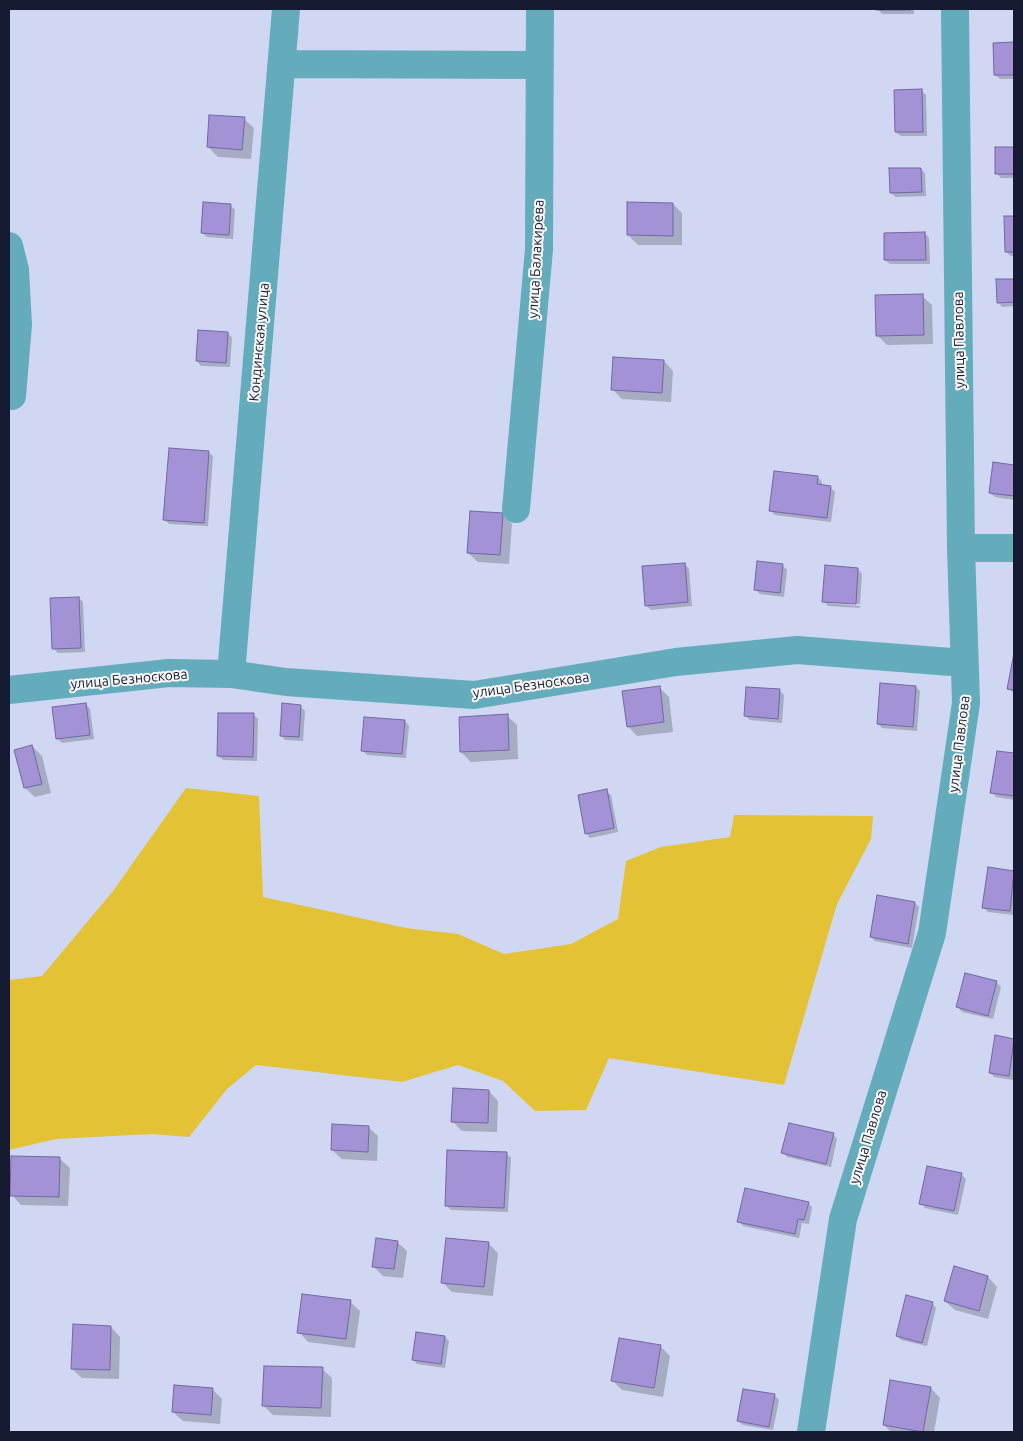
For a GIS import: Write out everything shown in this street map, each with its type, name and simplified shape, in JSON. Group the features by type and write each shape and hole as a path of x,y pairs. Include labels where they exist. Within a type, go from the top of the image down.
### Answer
{"street":[{"name":"Кондинская улица","path":"231,674 286,9"},
{"name":"улица Балакирева","path":"516,508 539,250 540,9"},
{"name":"улица Павлова","path":"811,1432 842,1219 932,933 966,703 961,548 955,9"},
{"path":"282,64 540,65"},
{"path":"9,246 15,270 18,324 12,396 9,396"},
{"path":"961,548 1014,548"},
{"name":"улица Безноскова","path":"9,690 169,673 231,674 286,682 474,695 676,662 797,650 964,663"}],"shaded area":[{"path":"186,788 259,796 263,897 406,928 458,934 504,954 571,944 618,919 626,861 661,847 730,837 734,815 873,816 871,839 837,904 784,1085 609,1058 586,1110 535,1111 503,1081 458,1065 402,1082 256,1065 227,1089 189,1137 151,1134 56,1139 9,1150 9,980 42,976 113,891"}],"building":[{"path":"910,9 910,10 876,10"},
{"path":"1014,42 1014,75 994,75 993,43"},
{"path":"922,89 923,132 895,132 894,90"},
{"path":"209,115 245,117 242,150 207,147"},
{"path":"995,147 1014,147 1014,174 995,174"},
{"path":"889,168 921,168 922,192 890,193"},
{"path":"203,202 231,204 229,235 201,233"},
{"path":"627,202 673,203 673,236 627,235"},
{"path":"1004,216 1014,216 1014,252 1005,252"},
{"path":"925,232 926,260 884,260 884,233"},
{"path":"996,279 1014,279 1014,302 997,303"},
{"path":"923,294 924,335 876,336 875,295"},
{"path":"198,330 228,332 226,363 196,361"},
{"path":"613,357 664,360 662,393 611,390"},
{"path":"169,448 209,451 204,523 163,520"},
{"path":"993,462 1014,465 1014,496 989,493"},
{"path":"774,471 818,476 817,484 831,486 827,518 769,511"},
{"path":"470,511 503,513 500,555 467,553"},
{"path":"757,561 783,564 780,593 754,590"},
{"path":"685,563 688,602 645,606 642,566"},
{"path":"825,565 858,568 856,604 822,602"},
{"path":"79,597 81,648 52,649 50,598"},
{"path":"1014,653 1014,690 1007,689"},
{"path":"880,683 916,686 913,727 877,724"},
{"path":"660,686 664,722 627,727 622,691"},
{"path":"746,687 780,689 778,719 744,716"},
{"path":"86,703 90,735 56,739 52,707"},
{"path":"282,703 301,705 299,737 280,736"},
{"path":"218,713 254,713 253,757 217,756"},
{"path":"508,714 509,750 460,752 459,717"},
{"path":"364,717 405,720 402,754 361,751"},
{"path":"32,745 42,784 24,788 14,750"},
{"path":"997,751 1014,753 1014,796 990,793"},
{"path":"607,789 614,828 585,834 578,795"},
{"path":"988,867 1014,871 1010,911 982,908"},
{"path":"877,895 915,902 908,944 870,937"},
{"path":"965,973 997,981 988,1016 956,1007"},
{"path":"995,1035 1014,1039 1009,1076 989,1073"},
{"path":"453,1088 489,1090 488,1123 451,1122"},
{"path":"789,1123 834,1133 826,1164 781,1153"},
{"path":"332,1124 369,1126 368,1152 331,1150"},
{"path":"447,1150 507,1152 504,1208 445,1206"},
{"path":"11,1156 60,1157 59,1197 10,1196"},
{"path":"927,1166 962,1173 954,1211 919,1204"},
{"path":"745,1188 809,1202 804,1220 798,1219 795,1234 737,1222"},
{"path":"376,1238 398,1241 394,1269 372,1267"},
{"path":"446,1238 489,1242 484,1287 441,1283"},
{"path":"954,1266 988,1276 979,1311 944,1301"},
{"path":"302,1294 351,1300 346,1339 297,1333"},
{"path":"906,1295 933,1302 922,1343 896,1336"},
{"path":"73,1324 111,1326 110,1370 71,1369"},
{"path":"416,1332 445,1336 441,1364 412,1360"},
{"path":"619,1338 661,1345 654,1388 611,1381"},
{"path":"264,1366 323,1367 321,1408 262,1406"},
{"path":"890,1380 931,1387 923,1432 883,1425"},
{"path":"174,1385 213,1388 211,1415 172,1412"},
{"path":"743,1389 775,1394 769,1427 737,1421"}]}
